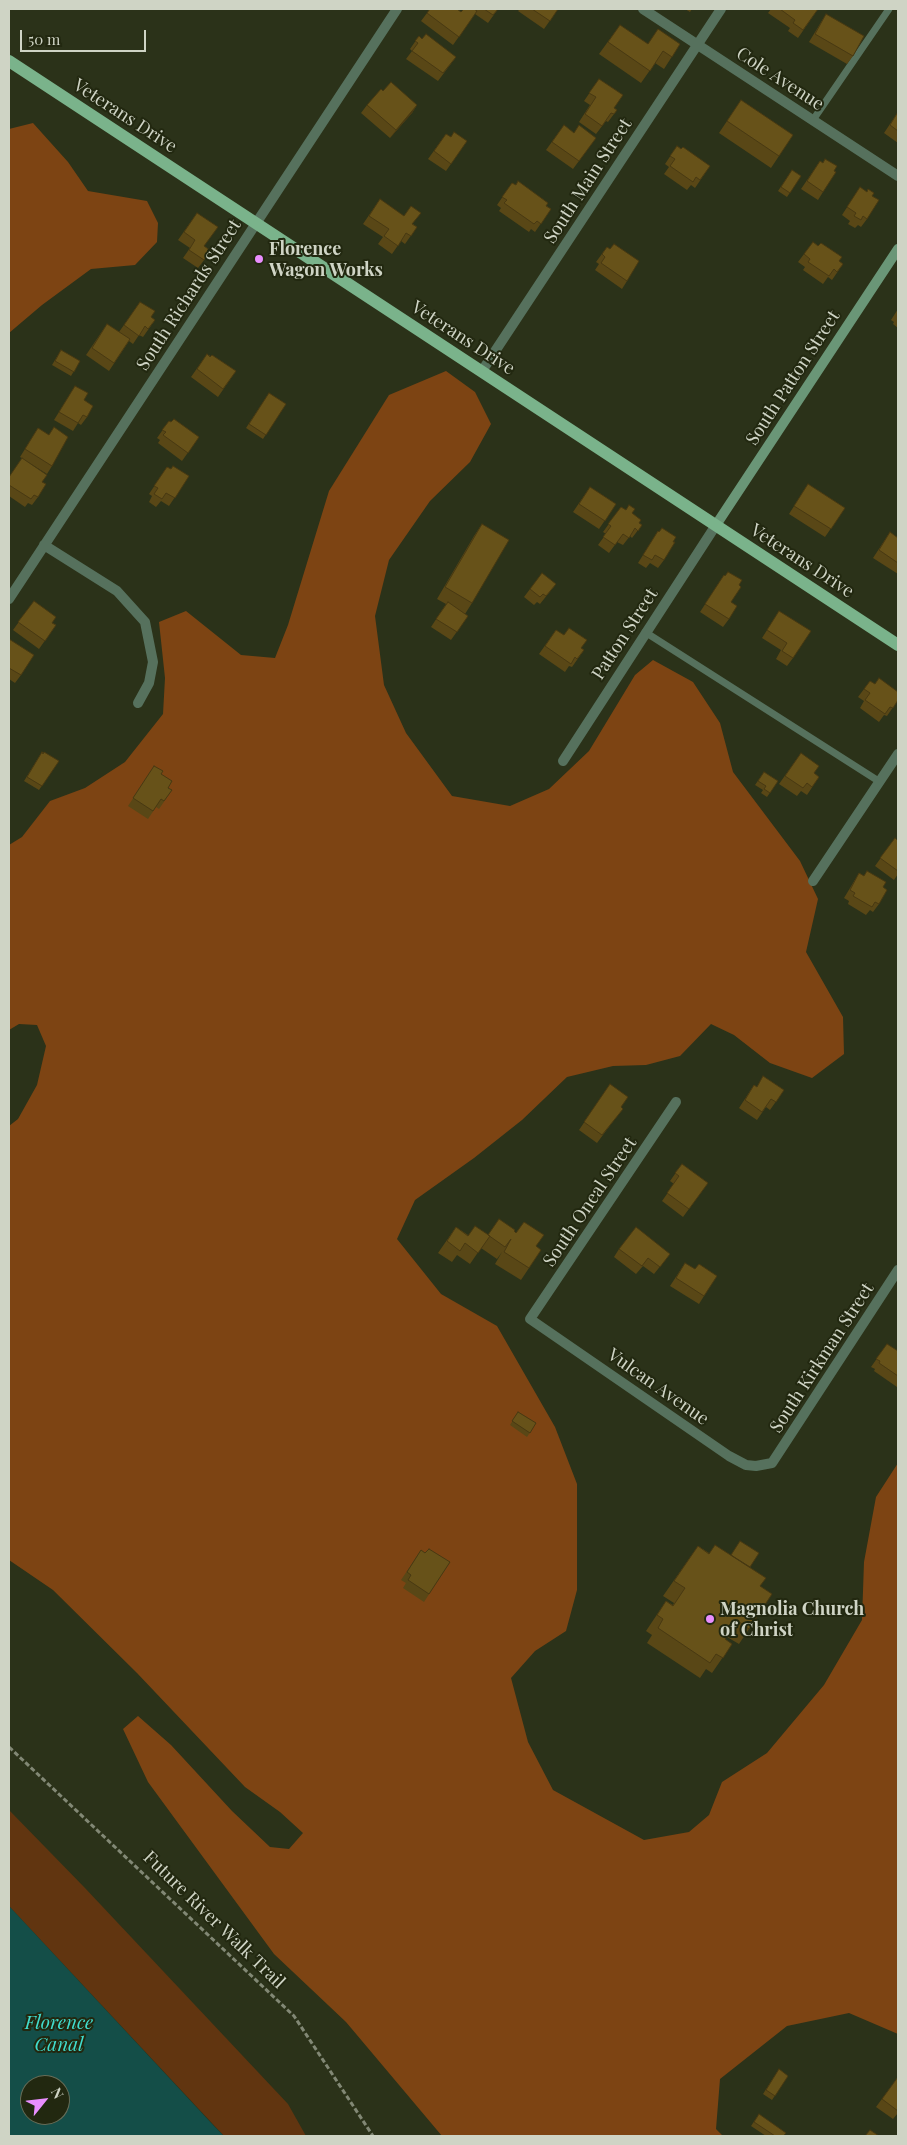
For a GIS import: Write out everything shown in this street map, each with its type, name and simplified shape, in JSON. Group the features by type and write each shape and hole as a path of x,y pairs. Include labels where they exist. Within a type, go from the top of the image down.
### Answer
{"main road":[{"name":"Veterans Drive","path":"9,61 898,645"}],"street":[{"name":"South Richards Street","path":"9,599 397,9"},
{"name":"Cole Avenue","path":"643,9 898,176"},
{"name":"South Main Street","path":"482,371 721,9"},
{"name":"South Patton Street","path":"716,525 898,249"},
{"name":"Patton Street","path":"563,761 716,525"},
{"path":"44,545 117,591 145,622 153,662 149,684 138,703"},
{"path":"813,881 898,754"},
{"name":"South Oneal Street","path":"530,1320 676,1102"},
{"name":"South Kirkman Street","path":"772,1463 898,1270"},
{"name":"Vulcan Avenue","path":"530,1320 729,1456 746,1465 756,1466 772,1463"}],"lane":[{"path":"812,120 889,9"},
{"path":"645,632 880,782"}],"path":[{"name":"Future River Walk Trail","path":"9,1747 294,2016 372,2136"}],"shaded area":[{"path":"33,123 68,162 88,191 147,201 158,223 157,242 135,265 91,269 42,305 9,333 9,129"},
{"path":"446,371 475,392 491,424 470,462 430,501 389,560 375,616 384,685 406,733 452,796 510,806 549,789 589,751 635,675 653,660 693,682 720,723 733,772 800,861 818,899 806,952 843,1017 844,1054 812,1078 770,1063 734,1035 711,1024 680,1056 646,1065 613,1066 567,1077 522,1120 474,1158 415,1200 397,1239 441,1294 497,1326 555,1427 577,1484 577,1590 566,1631 535,1651 511,1678 528,1742 553,1790 644,1840 689,1832 709,1815 722,1782 767,1753 824,1685 862,1620 864,1562 876,1497 898,1463 898,2034 849,2013 787,2026 720,2079 716,2129 723,2136 442,2136 346,2022 274,1954 148,1782 123,1729 138,1716 171,1745 232,1811 270,1847 289,1849 303,1833 280,1812 245,1787 137,1673 53,1590 9,1560 9,1126 18,1119 37,1085 46,1046 37,1025 19,1024 9,1030 9,845 22,837 50,801 85,788 125,762 163,714 165,678 159,622 186,611 241,655 275,658 288,625 329,491 389,395"},
{"path":"9,1810 288,2104 306,2136 224,2136 9,1906"}],"water":[{"name":"Florence Canal","path":"9,1906 214,2126 224,2136 9,2136"}],"building":[{"path":"430,9 457,9 461,12 464,9 474,9 477,11 459,37 427,13"},
{"path":"484,9 498,9 493,15"},
{"path":"532,9 558,9 550,21"},
{"path":"780,9 818,9 803,30 793,23 795,20"},
{"path":"826,14 864,36 853,56 815,34"},
{"path":"620,25 648,44 658,29 680,44 672,57 663,51 650,71 608,42"},
{"path":"426,34 456,57 443,73 412,51 418,43 415,41 419,36 422,39"},
{"path":"599,79 623,95 614,108 617,110 614,114 611,113 602,126 585,114 596,97 589,93"},
{"path":"391,82 417,105 396,130 367,105 381,89 383,91"},
{"path":"741,100 793,135 779,156 727,121"},
{"path":"898,112 898,131 890,125"},
{"path":"564,125 574,133 579,125 596,138 579,161 552,142"},
{"path":"454,132 467,141 451,164 434,151 446,134 451,137"},
{"path":"677,146 681,149 683,147 710,166 700,180 696,177 693,182 670,166 675,159 670,156"},
{"path":"825,159 837,166 834,171 836,172 823,192 807,181 820,161 823,163"},
{"path":"792,170 801,176 790,193 781,187"},
{"path":"518,181 548,203 546,206 551,209 541,224 537,221 534,224 504,203 507,200 502,197 512,183 516,185"},
{"path":"860,187 867,192 868,189 874,193 872,196 879,200 867,219 863,216 861,220 854,216 856,213 847,207"},
{"path":"380,199 404,216 411,206 421,213 412,224 417,227 411,236 406,233 398,246 384,236 389,229 369,216"},
{"path":"197,213 218,227 204,246 211,251 204,260 189,250 195,240 184,232"},
{"path":"813,242 818,246 821,243 842,257 839,261 843,264 837,272 834,269 829,276 808,262 810,259 804,254"},
{"path":"614,244 639,261 627,281 601,263 605,257 602,254 607,247 610,249"},
{"path":"140,302 155,311 151,317 155,320 148,329 145,326 139,336 124,325"},
{"path":"107,324 130,339 114,363 92,348"},
{"path":"61,350 80,361 74,372 55,361"},
{"path":"207,354 210,357 212,355 236,371 223,389 197,369"},
{"path":"75,386 88,393 84,400 93,406 87,417 83,415 78,423 59,412"},
{"path":"269,393 286,404 266,435 249,424"},
{"path":"174,419 199,437 188,453 163,435 166,432 162,430 169,421 171,422"},
{"path":"54,427 68,437 52,466 25,449 38,428 49,435"},
{"path":"22,458 47,475 42,482 46,484 38,497 34,495 31,499 9,485 9,477"},
{"path":"173,466 189,476 175,498 166,493 162,499 154,494 158,488 154,486 167,467 171,469"},
{"path":"808,484 845,508 831,529 794,506"},
{"path":"590,487 616,504 605,521 579,504"},
{"path":"629,505 635,509 632,513 641,520 639,523 642,525 638,531 635,528 629,538 623,534 615,545 603,537 611,526 608,524 621,507 626,510"},
{"path":"482,524 509,540 472,603 445,587"},
{"path":"662,528 676,537 673,542 675,542 664,560 655,555 652,560 643,555 658,531"},
{"path":"890,532 898,538 898,563 879,550"},
{"path":"728,572 742,580 739,585 741,587 731,602 737,606 729,619 705,604"},
{"path":"542,573 556,584 546,596 543,594 540,597 530,589"},
{"path":"34,601 56,617 52,623 56,625 45,641 18,622"},
{"path":"448,602 468,616 457,632 436,619"},
{"path":"779,611 811,631 793,658 782,651 787,643 767,630"},
{"path":"569,628 587,640 581,648 584,650 577,659 575,657 571,664 545,646 556,630 564,635"},
{"path":"9,639 34,655 21,675 9,668"},
{"path":"879,678 898,692 898,700 893,708 890,707 885,714 865,700 870,693 864,689 870,681 875,684"},
{"path":"42,752 59,761 42,786 27,777"},
{"path":"801,753 819,766 814,773 819,777 812,787 807,783 803,788 785,776"},
{"path":"154,766 163,771 161,774 172,781 168,788 172,790 164,801 161,799 153,811 133,798"},
{"path":"764,772 778,781 770,793 764,789 766,786 758,781"},
{"path":"895,838 898,841 898,871 880,858"},
{"path":"867,871 886,882 883,887 887,890 879,904 875,902 872,907 853,896 855,893 850,890 859,873 864,876"},
{"path":"763,1076 784,1090 776,1102 771,1099 762,1112 745,1100 754,1085 757,1087"},
{"path":"610,1084 628,1097 621,1107 623,1109 602,1135 584,1122"},
{"path":"682,1164 708,1183 689,1209 667,1193 679,1176 675,1173"},
{"path":"499,1219 515,1230 516,1233 524,1222 544,1235 536,1246 541,1250 529,1268 504,1252 511,1239 505,1247 488,1235"},
{"path":"475,1226 490,1236 478,1253 465,1243 460,1251 447,1241 456,1227 468,1236"},
{"path":"636,1227 670,1254 660,1267 648,1258 642,1266 619,1249"},
{"path":"685,1263 695,1269 699,1264 717,1276 704,1296 676,1278"},
{"path":"887,1344 898,1351 898,1376 876,1359"},
{"path":"518,1412 536,1423 530,1433 512,1421"},
{"path":"740,1541 759,1553 750,1567 731,1555"},
{"name":"Magnolia Church of Christ","path":"715,1545 766,1578 760,1586 772,1594 749,1629 738,1621 725,1639 732,1644 723,1658 716,1654 710,1663 658,1628 663,1619 657,1615 666,1601 673,1606 685,1588 674,1581 698,1546 709,1554"},
{"path":"429,1549 450,1562 429,1594 408,1580 411,1575 407,1572 421,1550 425,1553"},
{"path":"779,2069 788,2076 775,2096 766,2090"},
{"path":"898,2077 898,2111 882,2099"},
{"path":"759,2114 786,2133 783,2136 775,2136 754,2122"},
{"path":"870,2130 879,2136 865,2136"}],"place":[{"name":"Florence Wagon Works","path":"259,259"},
{"name":"Magnolia Church of Christ","path":"710,1619"}]}
